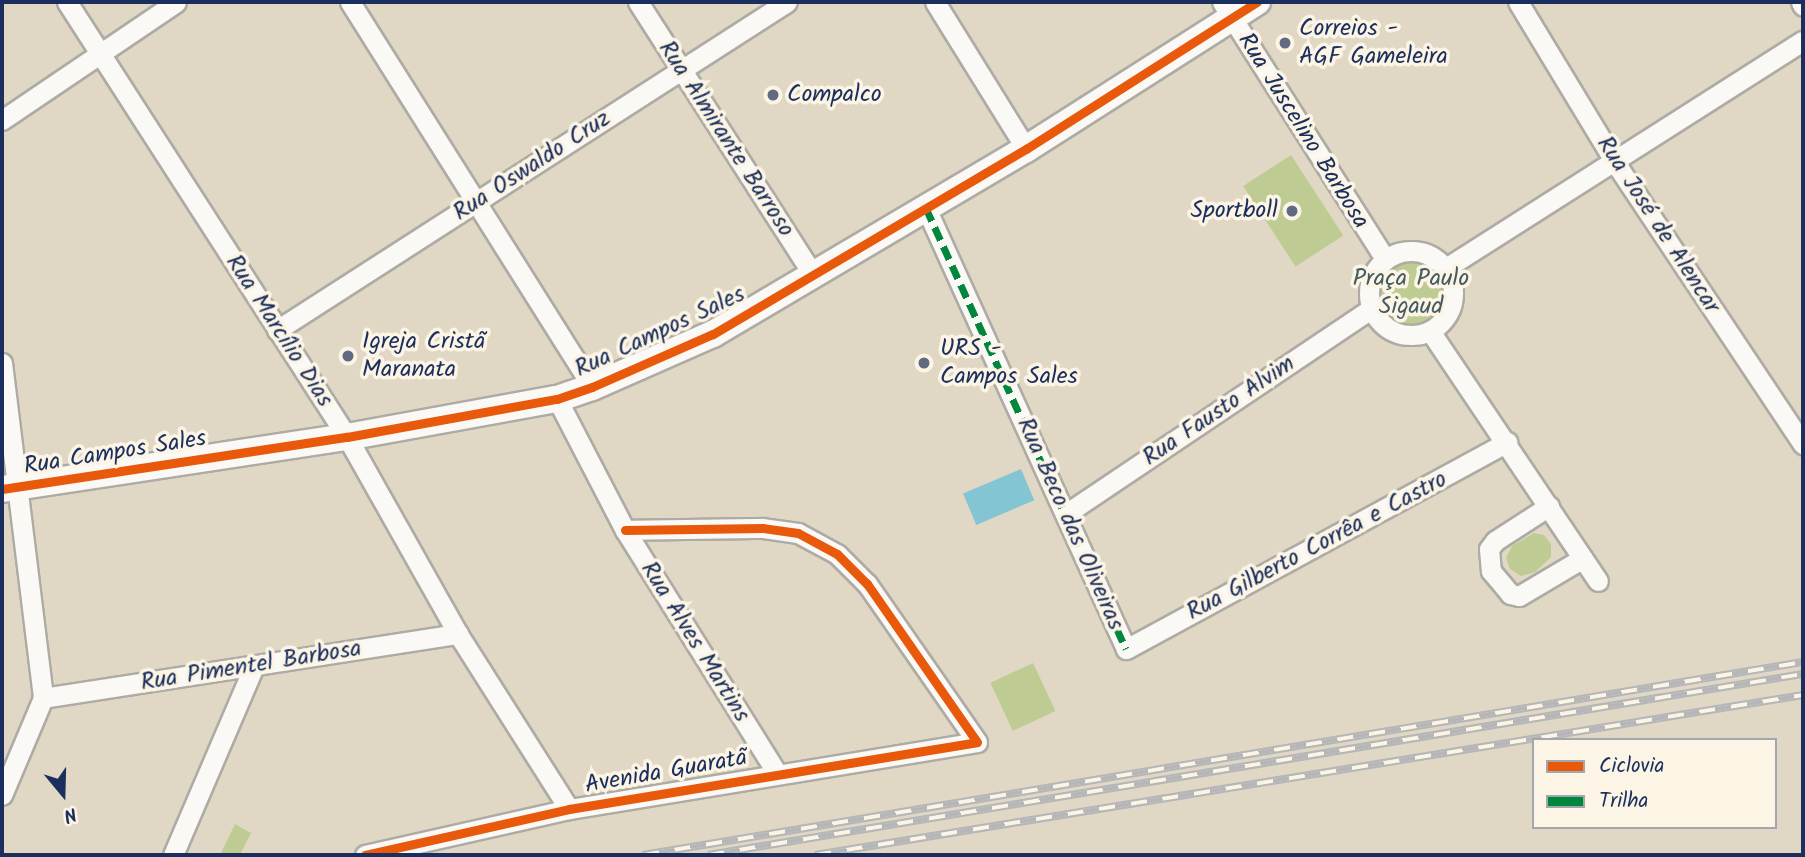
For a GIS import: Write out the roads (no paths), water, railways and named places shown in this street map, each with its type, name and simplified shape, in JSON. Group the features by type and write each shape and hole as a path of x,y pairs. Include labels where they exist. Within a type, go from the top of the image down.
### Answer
{"street":[{"name":"Rua Marcílio Dias","path":"67,2 347,437 458,634 569,809"},
{"path":"2,120 97,51 176,2"},
{"path":"350,2 593,387"},
{"name":"Rua Almirante Barroso","path":"638,2 814,275"},
{"name":"Rua Oswaldo Cruz","path":"277,330 786,2"},
{"path":"936,2 1026,149"},
{"name":"Rua Campos Sales","path":"11,488 347,437 557,399 593,387 713,334 1026,149 1227,10 1257,2"},
{"name":"Rua José de Alencar","path":"1517,2 1616,164 1802,439"},
{"name":"Rua Juscelino Barbosa","path":"1227,10 1385,259"},
{"path":"1446,268 1616,164 1803,41"},
{"name":"Rua Beco das Oliveiras","path":"926,208 1067,513 1126,649"},
{"path":"1424,252 1446,268 1453,296 1441,322 1430,331 1402,335 1389,330 1371,309 1371,276 1385,259 1397,253 1424,252"},
{"name":"Rua Fausto Alvim","path":"1067,513 1371,309"},
{"path":"1430,331 1508,442 1598,581"},
{"path":"2,363 11,488 43,698 2,795"},
{"name":"Rua Alves Martins","path":"557,399 625,530 777,773"},
{"name":"Rua Gilberto Corrêa e Castro","path":"1126,649 1508,442"},
{"path":"1549,506 1495,541 1489,549 1491,571 1510,594 1518,596 1583,558"},
{"name":"Avenida Guaratã","path":"365,855 569,809 977,742 867,584 837,554 799,533 763,528 625,530"},
{"name":"Rua Pimentel Barbosa","path":"43,698 458,634"},
{"path":"173,855 254,666"}],"water":[{"path":"1021,469 1034,500 976,525 963,494"}],"railway":[{"path":"643,855 1803,662"},
{"path":"708,855 1803,674"},
{"path":"1537,738 1803,695"},
{"path":"815,855 1532,739"}],"place":[{"name":"Correios - AGF Gameleira","path":"1285,43"},
{"name":"Compalco","path":"773,95"},
{"name":"Sportboll","path":"1292,211"},
{"name":"Igreja Cristã Maranata","path":"348,356"},
{"name":"URS - Campos Sales","path":"924,363"}],"park label":[{"name":"Praça Paulo Sigaud","path":"1411,293"}]}
